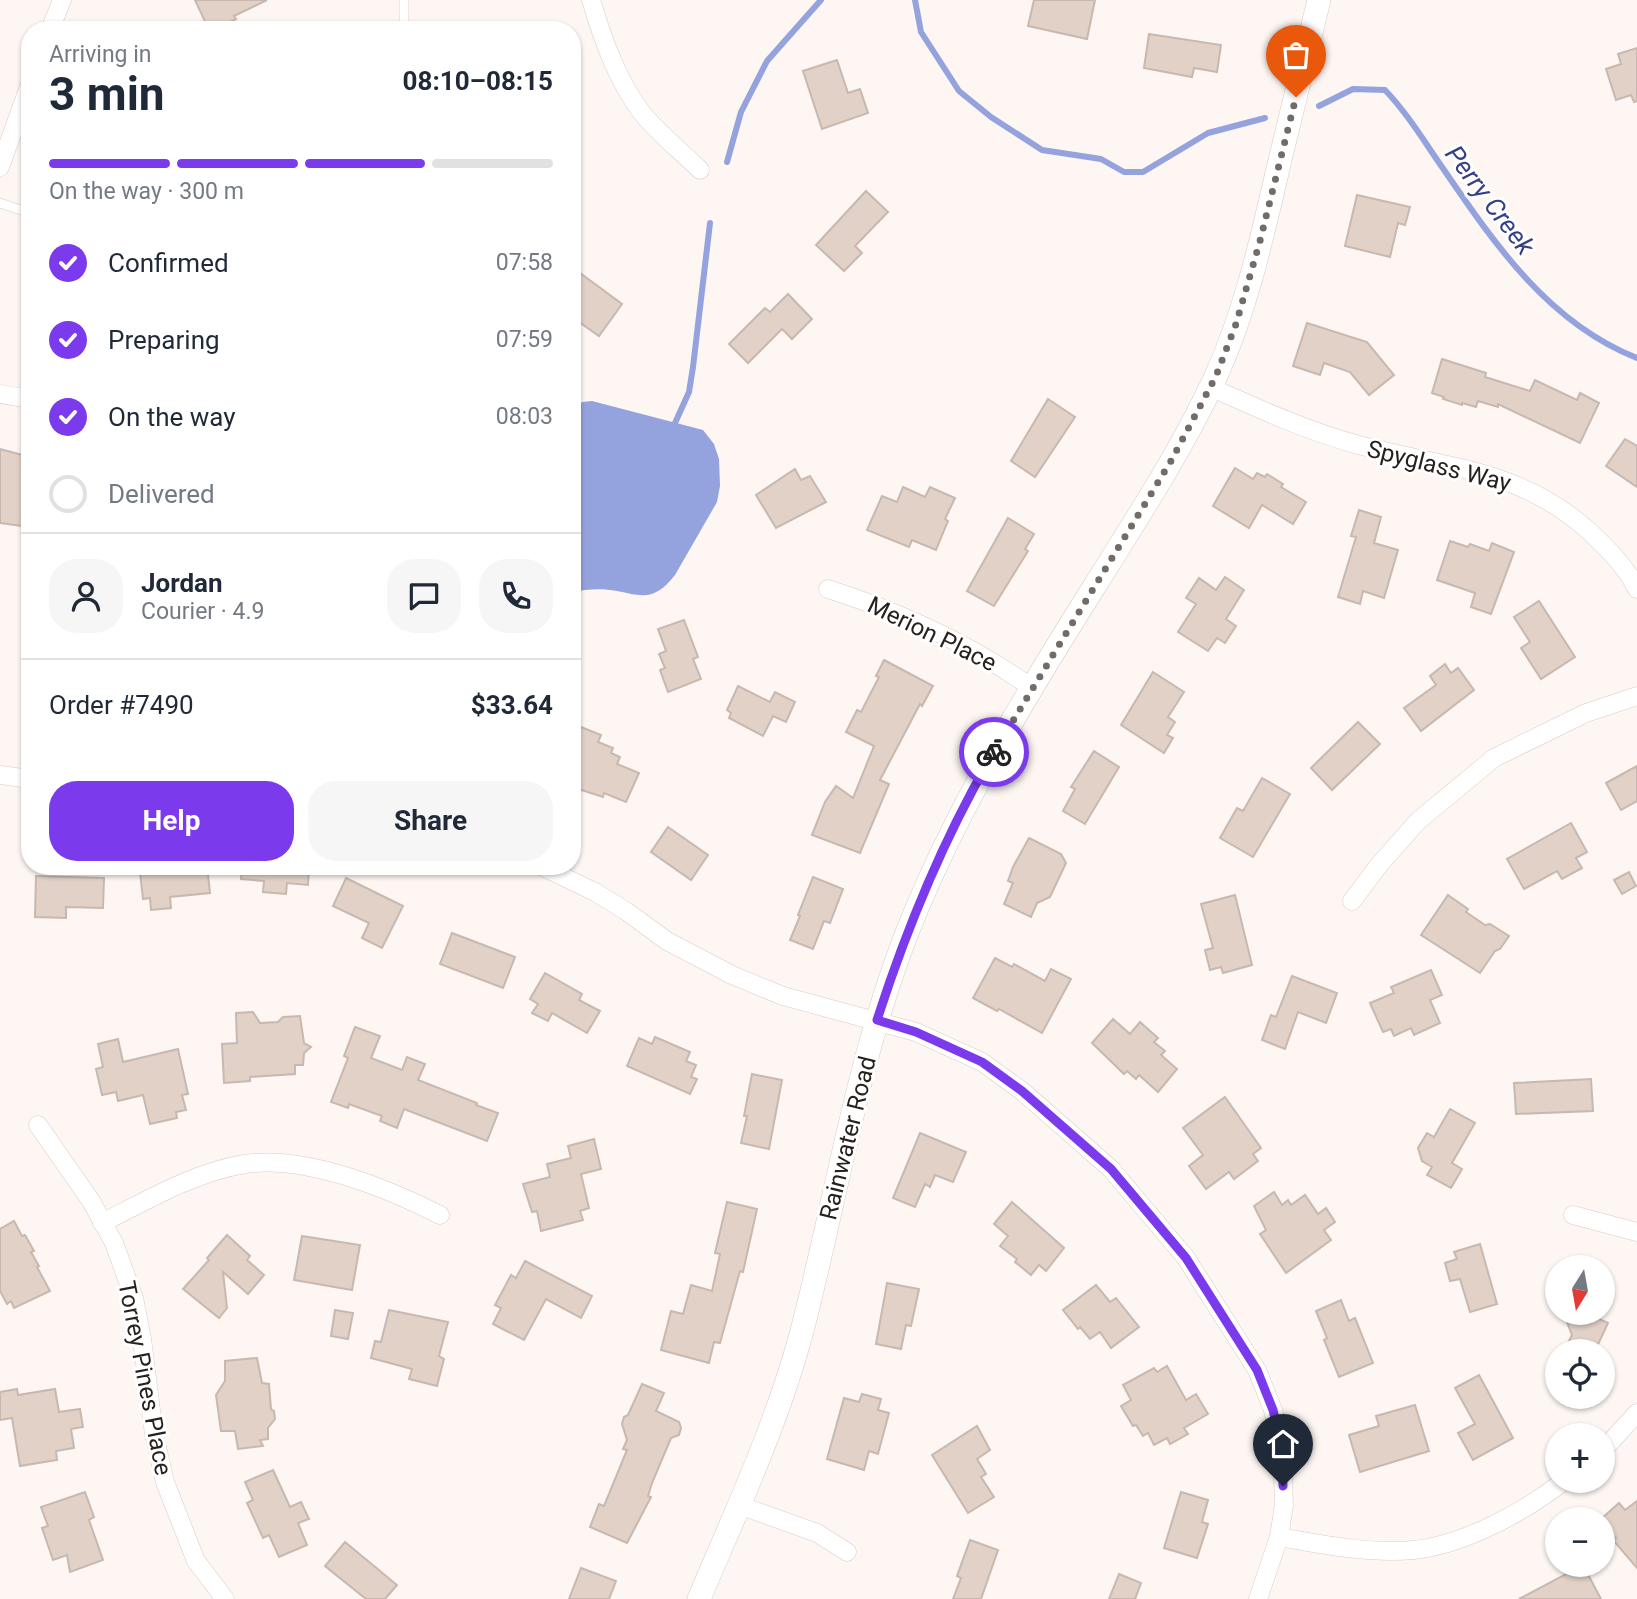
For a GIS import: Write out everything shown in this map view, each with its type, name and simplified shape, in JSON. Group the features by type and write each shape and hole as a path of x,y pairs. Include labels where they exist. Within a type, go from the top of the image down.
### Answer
{"street":[{"path":"54,21 62,0"},
{"path":"591,0 614,65 642,112 700,170"},
{"name":"Rainwater Road","path":"699,1599 775,1415 804,1327 877,1020 912,919 936,863 976,784 1165,471 1210,387 1236,324 1260,241 1319,0"},
{"path":"0,167 21,109"},
{"name":"Spyglass Way","path":"1210,387 1280,419 1347,442 1452,465 1516,484 1551,502 1579,522 1610,550 1637,589"},
{"path":"0,394 21,398"},
{"name":"Merion Place","path":"828,589 868,602 925,626 1007,670 1032,688"},
{"path":"1352,901 1418,821 1494,758 1586,713 1637,696"},
{"path":"0,775 21,778"},
{"path":"560,875 626,911 667,941 732,975 783,996 831,1011 877,1020 916,1032 982,1062 1022,1091 1111,1169 1186,1258 1257,1370 1273,1410 1282,1446 1284,1505 1279,1537 1258,1599"},
{"name":"Torrey Pines Place","path":"38,1125 91,1201 114,1243 134,1298 154,1434 165,1482 196,1561 225,1599"},
{"path":"102,1223 213,1171 247,1164 291,1164 332,1173 404,1196 440,1214"},
{"path":"1573,1215 1637,1232"},
{"path":"1615,1437 1637,1413"},
{"path":"1279,1537 1376,1551 1416,1550 1456,1540 1504,1520 1546,1493"},
{"path":"739,1504 817,1533 847,1552"}],"lane":[{"path":"404,0 404,21"},
{"path":"0,204 21,210"}],"water":[{"path":"592,401 703,430 714,444 719,459 720,486 717,502 675,575 655,593 635,595 600,589 581,591 582,402"}],"building":[{"path":"195,0 267,0 234,16 236,19 232,21 205,21"},
{"path":"1034,0 1095,0 1087,39 1028,26"},
{"path":"1149,34 1221,45 1217,72 1194,68 1192,77 1144,68"},
{"path":"1637,48 1637,101 1634,102 1631,95 1616,100 1606,69 1621,64 1618,54"},
{"path":"837,60 848,93 860,89 868,113 822,129 803,71"},
{"path":"866,191 888,212 855,246 862,253 844,271 816,245"},
{"path":"1357,195 1410,207 1405,225 1398,223 1390,257 1345,246"},
{"path":"581,274 622,304 599,336 581,323"},
{"path":"788,294 812,319 792,339 782,329 748,363 729,344 765,308 770,312"},
{"path":"1307,323 1367,342 1394,375 1369,395 1350,372 1324,363 1320,375 1293,366"},
{"path":"1442,359 1486,373 1485,377 1530,391 1535,380 1577,400 1580,393 1599,403 1580,443 1498,404 1498,407 1478,401 1476,407 1462,405 1432,393"},
{"path":"1048,399 1075,417 1035,477 1011,461"},
{"path":"1625,439 1637,446 1637,487 1606,466"},
{"path":"0,449 21,455 21,526 0,523"},
{"path":"1235,468 1253,479 1257,473 1265,477 1267,474 1283,484 1281,487 1306,502 1293,524 1262,505 1249,528 1213,506"},
{"path":"795,469 801,480 810,476 826,502 776,528 756,495"},
{"path":"903,487 925,497 930,487 955,498 945,519 948,521 936,550 912,540 909,547 867,530 882,496 897,502"},
{"path":"1359,510 1381,517 1374,543 1398,550 1384,598 1363,591 1360,604 1338,597 1356,537 1351,536"},
{"path":"1008,518 1034,534 1025,549 1028,551 994,606 967,591"},
{"path":"1450,541 1489,551 1492,543 1514,552 1491,614 1471,607 1475,593 1437,580"},
{"path":"1225,577 1244,590 1226,619 1236,626 1225,643 1217,638 1208,651 1178,632 1196,604 1186,598 1199,578 1216,590"},
{"path":"1539,601 1575,657 1541,679 1521,648 1530,642 1514,617"},
{"path":"684,620 698,657 693,659 701,679 668,692 660,670 665,668 659,654 666,651 658,629"},
{"path":"884,660 933,686 922,706 920,704 880,780 889,784 860,853 812,835 825,802 836,786 853,798 874,746 846,732 857,710 861,712 879,677 876,676"},
{"path":"1445,664 1451,673 1458,668 1474,690 1421,731 1404,708 1436,685 1430,676"},
{"path":"1153,672 1184,692 1168,717 1175,722 1167,735 1173,738 1164,753 1121,725"},
{"path":"738,686 770,702 775,692 795,702 786,722 773,716 763,736 729,718 731,713 727,710"},
{"path":"1358,722 1380,744 1332,790 1311,768"},
{"path":"581,727 601,735 598,742 613,748 611,753 620,757 617,764 639,773 626,802 604,793 603,797 581,790"},
{"path":"1094,751 1119,767 1085,824 1063,811 1075,789 1071,787"},
{"path":"1637,766 1637,801 1621,810 1606,783"},
{"path":"1262,778 1290,794 1253,857 1220,838 1237,808 1243,811"},
{"path":"1571,823 1587,852 1576,858 1582,868 1562,879 1557,871 1524,889 1507,859"},
{"path":"668,827 708,855 691,880 651,852"},
{"path":"1029,838 1061,854 1066,863 1050,897 1037,903 1031,917 1004,904 1013,883 1008,881 1013,867"},
{"path":"1629,872 1636,886 1622,894 1614,880"},
{"path":"140,875 208,875 210,893 170,897 171,908 151,910 150,898 143,899"},
{"path":"241,875 309,875 308,885 287,883 286,894 263,892 264,881 241,879"},
{"path":"36,876 104,878 103,908 66,907 66,918 35,917"},
{"path":"813,877 843,889 830,923 824,921 813,949 790,940"},
{"path":"346,878 403,906 382,948 362,938 369,923 333,906"},
{"path":"1235,895 1252,965 1223,973 1221,967 1210,970 1205,950 1213,948 1201,904"},
{"path":"1448,895 1485,925 1490,924 1509,936 1480,973 1421,935"},
{"path":"452,933 515,957 503,988 440,964"},
{"path":"995,958 1012,967 1014,964 1045,981 1051,969 1071,979 1042,1033 973,998"},
{"path":"1431,970 1442,995 1430,1000 1440,1023 1414,1035 1411,1028 1394,1036 1391,1029 1383,1032 1370,1003 1394,993 1391,987"},
{"path":"545,973 582,994 579,1000 600,1011 587,1033 552,1013 548,1021 532,1013 538,1004 530,999"},
{"path":"1292,976 1337,993 1326,1023 1298,1012 1285,1049 1262,1040 1271,1015 1276,1017"},
{"path":"253,1012 260,1023 278,1022 283,1017 300,1016 304,1043 311,1047 304,1053 303,1065 295,1065 295,1074 250,1077 250,1081 224,1083 222,1044 237,1043 236,1013"},
{"path":"1113,1019 1130,1034 1140,1022 1158,1038 1154,1042 1165,1051 1161,1055 1177,1069 1158,1092 1139,1075 1136,1079 1127,1071 1124,1074 1092,1043"},
{"path":"355,1027 380,1036 371,1058 402,1070 407,1057 425,1064 418,1080 498,1113 487,1141 404,1109 397,1128 380,1121 382,1116 349,1104 348,1108 331,1102 348,1058 344,1056"},
{"path":"655,1037 690,1052 686,1061 696,1065 691,1077 697,1079 690,1094 627,1066 639,1038 652,1044"},
{"path":"118,1039 123,1062 178,1049 188,1094 182,1095 186,1110 176,1112 177,1118 150,1124 143,1095 118,1101 116,1092 102,1095 96,1069 103,1067 98,1044"},
{"path":"752,1074 782,1080 769,1149 741,1143"},
{"path":"1591,1079 1593,1111 1516,1114 1514,1083"},
{"path":"1225,1097 1261,1148 1253,1154 1258,1161 1234,1179 1229,1172 1206,1189 1189,1166 1203,1155 1183,1128"},
{"path":"1450,1109 1475,1123 1452,1163 1462,1169 1451,1188 1427,1175 1432,1167 1422,1161 1418,1148 1427,1133 1434,1137"},
{"path":"920,1133 966,1152 953,1182 935,1175 930,1187 925,1184 915,1207 893,1198"},
{"path":"594,1139 601,1169 581,1174 589,1208 580,1211 583,1220 541,1231 537,1211 532,1212 523,1184 550,1177 547,1164 571,1158 568,1146"},
{"path":"1274,1192 1282,1205 1288,1200 1291,1205 1305,1195 1318,1214 1326,1208 1335,1222 1324,1230 1331,1240 1286,1273 1260,1234 1266,1230 1254,1206"},
{"path":"727,1202 757,1209 743,1272 740,1271 720,1343 714,1342 709,1363 661,1350 671,1311 683,1314 691,1285 712,1291 720,1254 715,1253"},
{"path":"1012,1202 1064,1248 1046,1271 1039,1265 1031,1275 1015,1262 1017,1259 1000,1246 1008,1236 994,1224"},
{"path":"14,1221 34,1251 31,1252 50,1291 14,1308 11,1301 7,1304 0,1291 0,1229"},
{"path":"227,1235 250,1256 247,1260 264,1275 248,1294 223,1272 227,1308 219,1318 183,1289"},
{"path":"302,1236 360,1245 352,1290 294,1280"},
{"path":"1480,1244 1497,1304 1470,1312 1460,1279 1450,1281 1445,1263 1457,1259 1454,1252"},
{"path":"525,1261 592,1296 581,1318 546,1299 524,1340 493,1324 501,1308 495,1305 511,1275 516,1278"},
{"path":"887,1283 919,1289 911,1326 906,1325 901,1349 876,1344"},
{"path":"1096,1285 1110,1302 1116,1298 1139,1327 1111,1348 1100,1332 1090,1339 1063,1310"},
{"path":"1341,1300 1349,1321 1355,1318 1373,1363 1339,1377 1316,1311"},
{"path":"335,1310 353,1313 348,1339 331,1336"},
{"path":"389,1310 448,1322 439,1356 444,1359 437,1386 409,1379 412,1369 371,1358 375,1341 381,1342"},
{"path":"1568,1325 1607,1325 1601,1339 1570,1339 1572,1335"},
{"path":"257,1358 262,1383 269,1384 271,1409 275,1419 268,1428 268,1439 260,1440 263,1446 238,1449 235,1431 221,1431 216,1395 225,1381 225,1361"},
{"path":"1167,1366 1186,1400 1196,1394 1208,1414 1184,1428 1188,1434 1170,1444 1167,1438 1154,1445 1148,1433 1143,1436 1136,1425 1133,1426 1121,1406 1131,1400 1123,1385 1154,1368 1157,1372"},
{"path":"1479,1375 1513,1438 1473,1460 1458,1433 1475,1424 1455,1388"},
{"path":"642,1384 664,1393 656,1411 679,1422 681,1428 679,1435 671,1438 652,1483 648,1496 651,1497 627,1543 590,1527 599,1504 604,1506 627,1450 623,1449 627,1440 622,1424"},
{"path":"17,1389 18,1395 55,1389 59,1412 80,1409 83,1427 71,1429 74,1448 56,1451 57,1460 20,1466 12,1418 0,1420 0,1392"},
{"path":"862,1394 881,1399 878,1410 889,1413 878,1454 869,1451 864,1470 827,1459 844,1398 859,1402"},
{"path":"1415,1405 1429,1451 1360,1472 1349,1435 1379,1426 1376,1416"},
{"path":"977,1426 990,1450 977,1459 986,1474 981,1477 994,1497 968,1513 932,1455"},
{"path":"273,1470 290,1507 301,1502 309,1519 298,1523 307,1545 279,1557 269,1535 263,1538 247,1503 253,1500 245,1482"},
{"path":"85,1492 94,1517 89,1520 103,1560 70,1572 67,1555 53,1560 42,1528 48,1526 41,1507"},
{"path":"1181,1492 1208,1500 1202,1522 1208,1524 1197,1558 1164,1548"},
{"path":"1637,1501 1637,1568 1615,1542 1614,1507 1619,1503 1625,1510"},
{"path":"970,1540 998,1550 981,1599 953,1599 961,1578 957,1576"},
{"path":"345,1542 397,1585 385,1599 366,1599 325,1566"},
{"path":"581,1568 616,1581 609,1599 569,1599"},
{"path":"1119,1574 1141,1583 1135,1599 1109,1599"},
{"path":"1560,1577 1589,1577 1601,1599 1519,1599"}],"waterway":[{"path":"727,162 741,112 767,61 821,0"},
{"name":"Perry Creek","path":"915,0 921,32 959,91 991,117 1042,150 1101,159 1124,172 1143,172 1208,133 1265,118"},
{"name":"Perry Creek","path":"1319,106 1353,89 1385,90 1408,118 1482,224 1526,278 1576,324 1605,343 1637,358"},
{"path":"675,423 689,392 710,223"}],"way so far":[{"path":"994,752 1184,439 1216,376 1236,324 1260,241 1296,97"}],"route":[{"path":"994,752 936,863 912,919 877,1020 916,1032 982,1062 1022,1091 1111,1169 1186,1258 1257,1370 1273,1410 1282,1446 1283,1486"}]}
